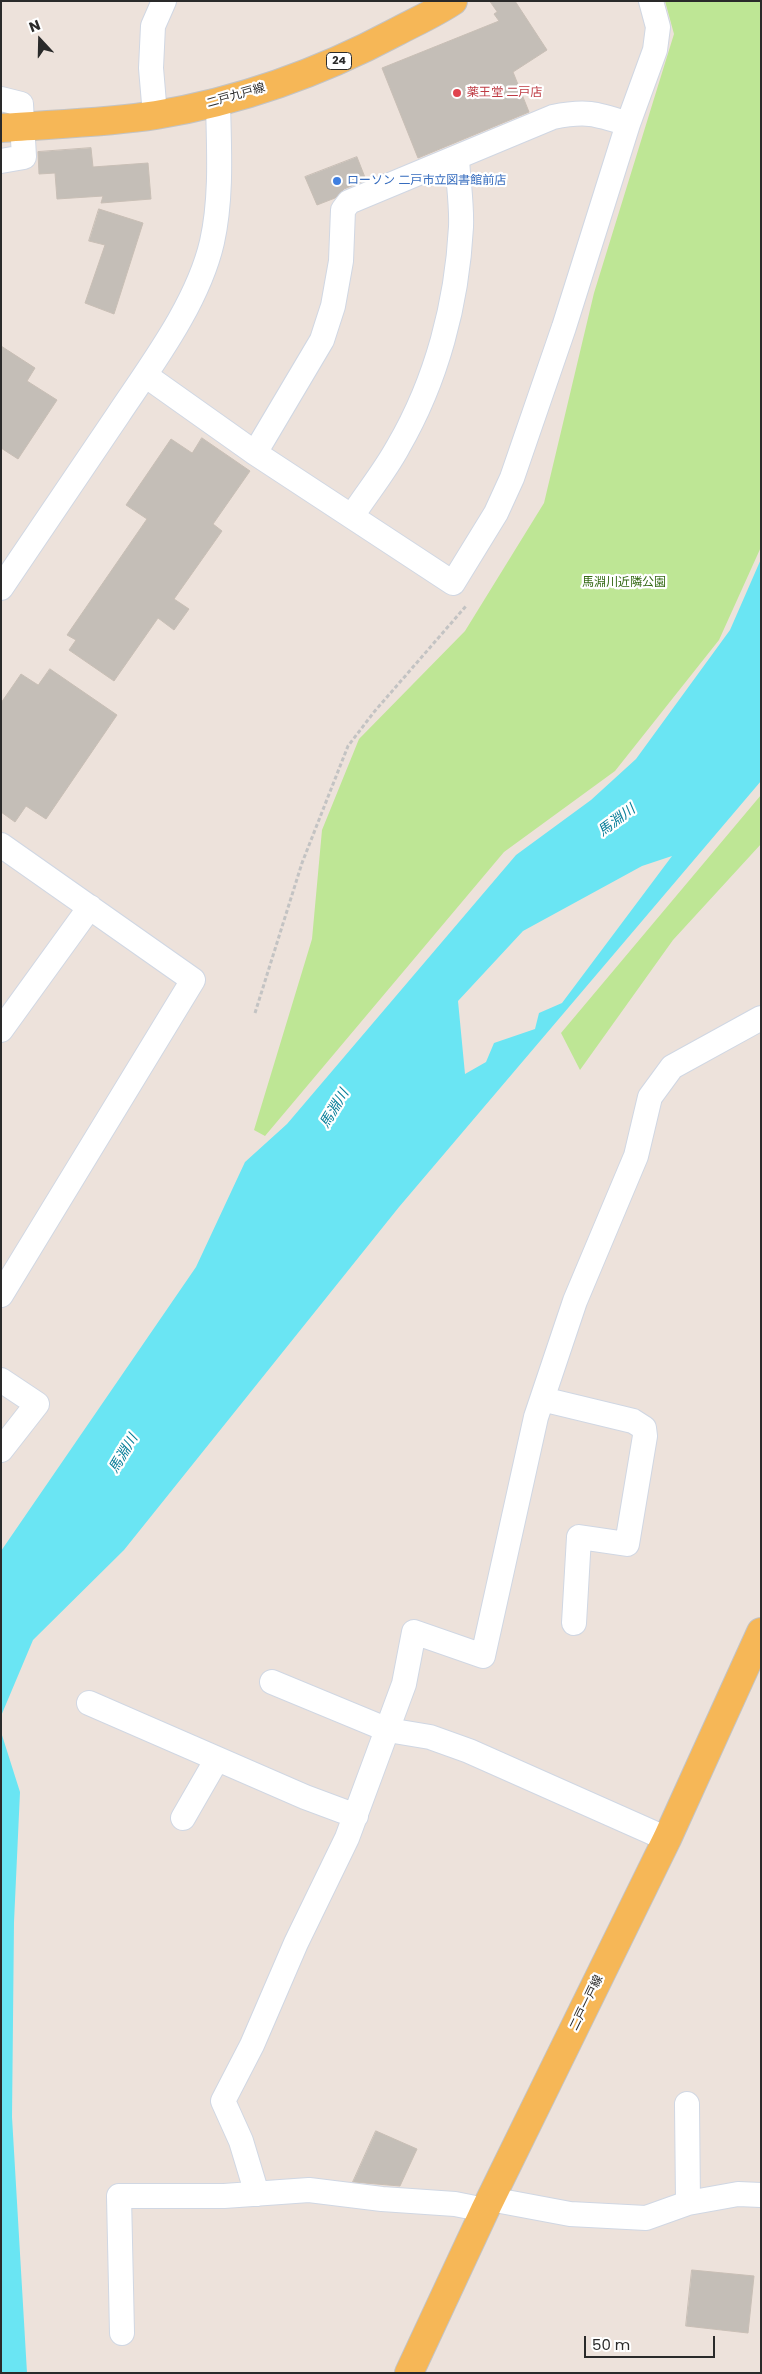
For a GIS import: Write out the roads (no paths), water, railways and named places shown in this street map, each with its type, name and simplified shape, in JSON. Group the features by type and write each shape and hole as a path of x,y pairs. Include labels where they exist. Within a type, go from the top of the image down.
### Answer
{"main road":[{"name":"二戸九戸線","path":"12,127 155,115 218,103 262,90 347,58 452,1"},
{"name":"二戸一戸線","path":"409,2373 487,2205 667,1839 761,1632"}],"street":[{"path":"155,115 152,68 153,26 164,1"},
{"path":"145,375 255,453 453,583 496,513 512,478 564,327 628,124 655,50 658,27 651,1"},
{"path":"1,99 20,104 12,127 24,157 1,160"},
{"path":"1,588 145,375 184,311 201,274 212,244 218,208 218,103"},
{"path":"255,453 322,340 333,306 341,262 343,210 349,202 553,117 571,113 594,113 628,124"},
{"path":"352,516 402,440 423,398 444,336 456,277 461,225 457,158"},
{"path":"1,845 193,980 1,1295"},
{"path":"1,1030 90,907"},
{"path":"258,2194 242,2141 223,2101 252,2045 356,1816 404,1684 414,1632 483,1656 534,1426 542,1399 575,1301 636,1156 650,1097 672,1067 761,1018"},
{"path":"1,1380 37,1404 1,1450"},
{"path":"542,1399 633,1421 644,1428 645,1436 627,1544 579,1537 574,1624"},
{"path":"272,1682 388,1730 430,1737 469,1752 667,1839"},
{"path":"89,1703 305,1798 356,1816"},
{"path":"183,1818 217,1758"},
{"path":"687,2104 688,2203"},
{"path":"122,2333 118,2196 224,2196 309,2190 382,2199 487,2205 570,2214 646,2218 688,2203 738,2194 761,2195"}],"water":[{"name":"馬淵川","path":"761,559 761,781 399,1207 124,1550 33,1640 1,1716 1,1551 196,1267 245,1162 287,1124 516,855 591,800 636,759 730,630","holes":["672,856 562,1003 539,1013 535,1029 494,1043 486,1062 465,1074 458,1001 523,931 642,866"]},
{"path":"1,1732 20,1792 14,1922 12,2117 27,2373 1,2373"}],"place":[{"name":"薬王堂 二戸店","path":"457,93"},
{"name":"ローソン 二戸市立図書館前店","path":"337,181"}],"park label":[{"name":"馬淵川近隣公園","path":"624,583"}]}
